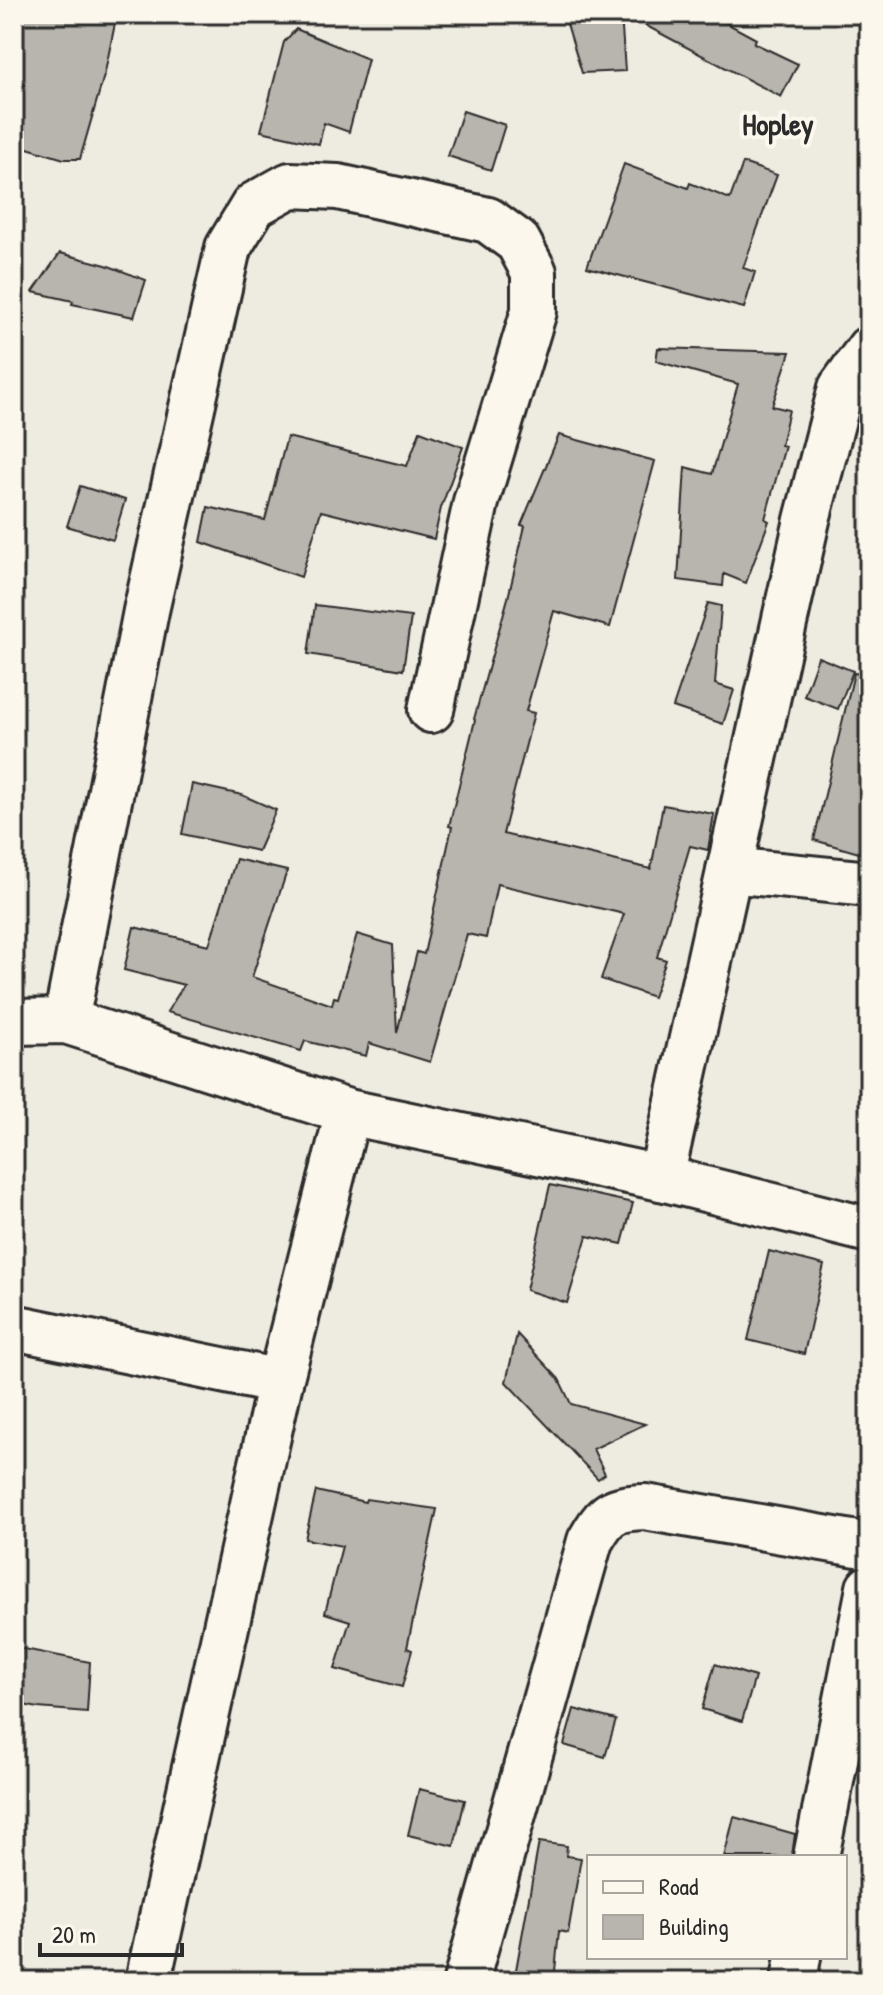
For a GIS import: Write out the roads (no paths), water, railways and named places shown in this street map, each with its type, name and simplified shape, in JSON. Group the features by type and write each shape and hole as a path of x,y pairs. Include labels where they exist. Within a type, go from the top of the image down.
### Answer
{"street":[{"path":"66,1021 146,611 228,248 254,205 290,185 338,187 488,220 518,242 534,272 534,311 476,502 431,710"},
{"path":"661,1178 803,536 841,388 869,349"},
{"path":"729,870 869,884"},
{"path":"14,1022 66,1021 348,1112 661,1178 869,1230"},
{"path":"148,1981 280,1382 348,1112"},
{"path":"14,1330 23,1329 280,1382"},
{"path":"466,1981 590,1541 600,1523 621,1508 645,1507 869,1546"},
{"path":"816,1855 869,1588"},
{"path":"794,1981 798,1959"}],"district":[{"name":"Hopley","path":"778,125"}]}
